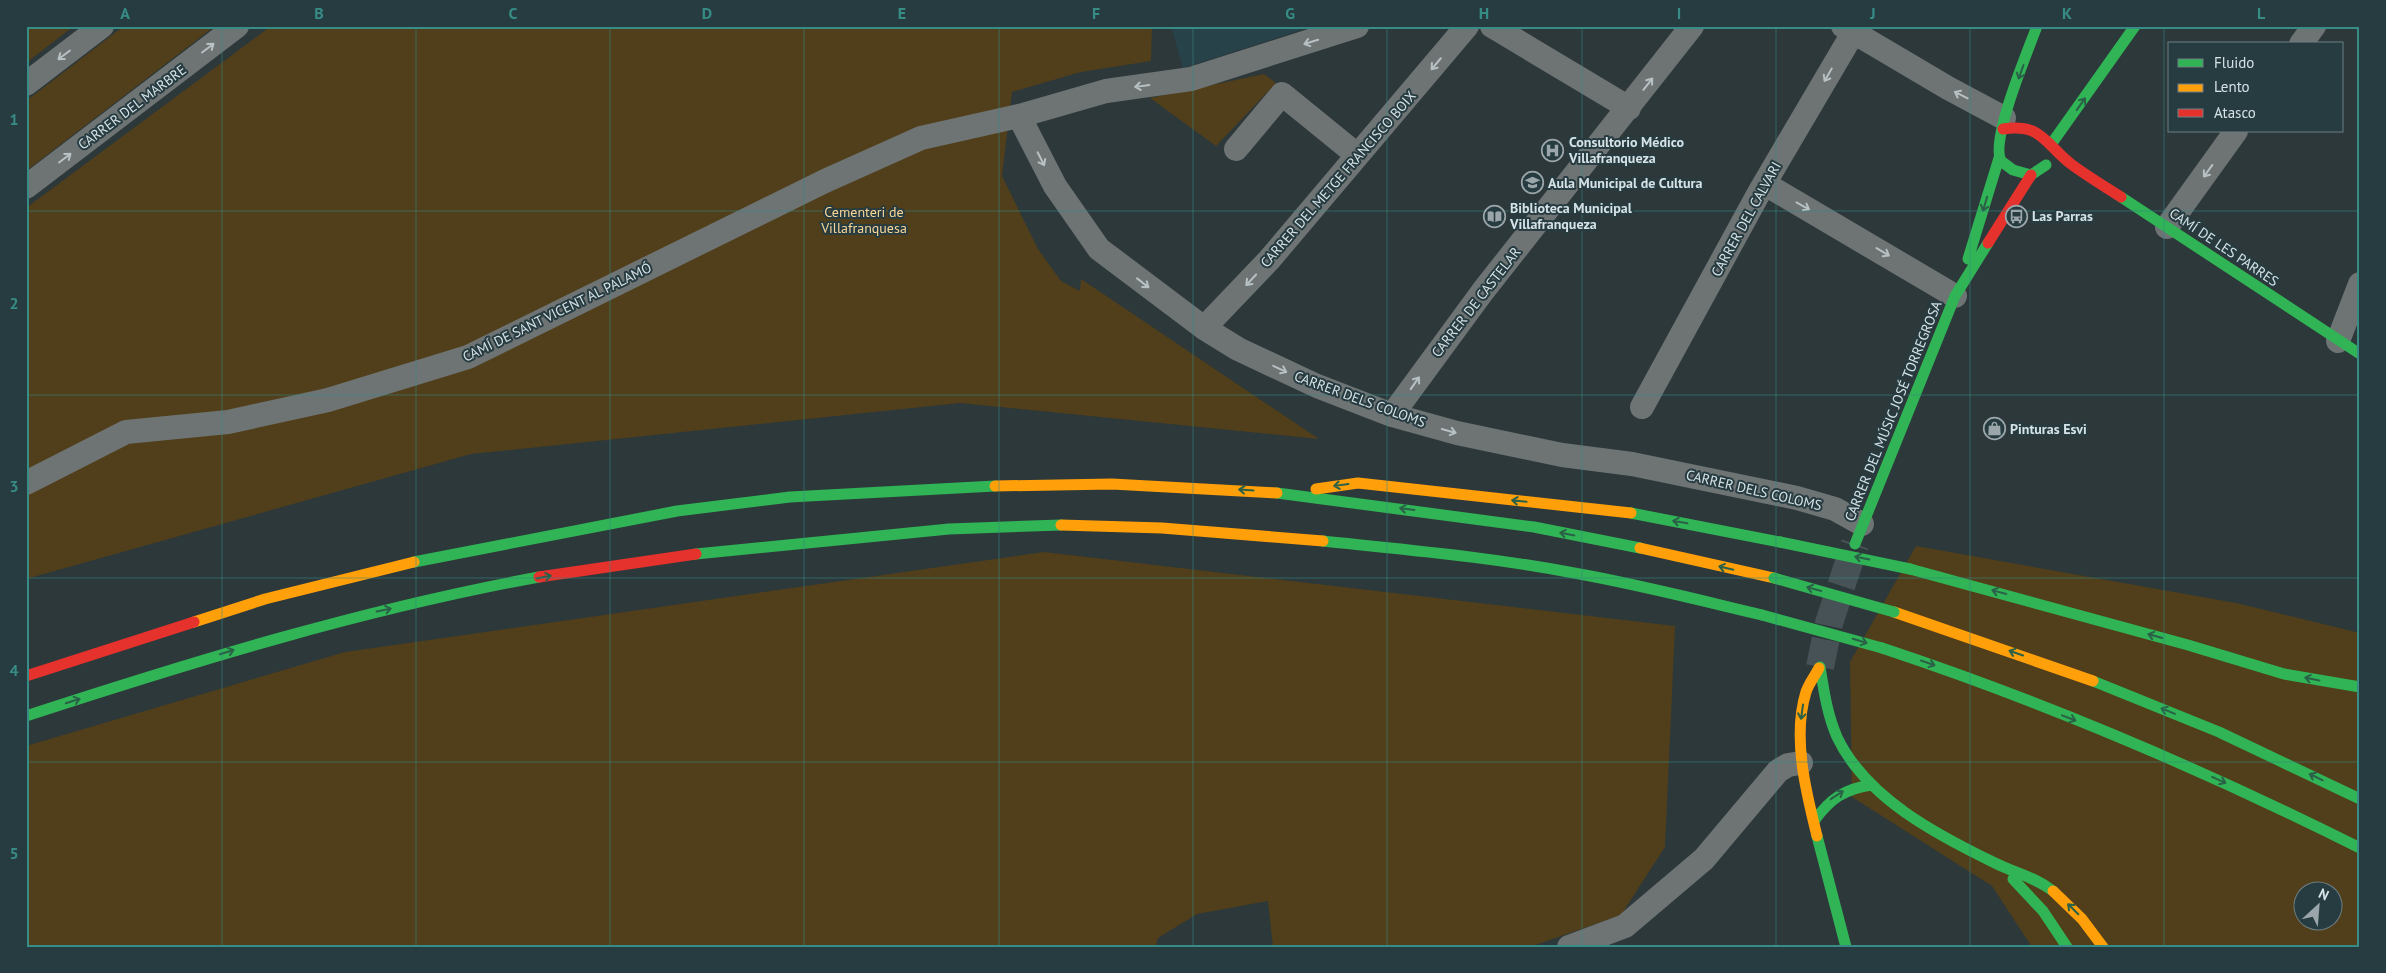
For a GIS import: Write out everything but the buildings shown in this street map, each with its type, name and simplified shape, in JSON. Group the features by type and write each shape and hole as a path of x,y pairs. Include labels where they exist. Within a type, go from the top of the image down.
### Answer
{"main road":[{"path":"2037,26 2004,123 1998,151 1999,158 2006,166 2031,175 2049,163 2059,161 2072,164"},
{"path":"2052,143 2135,26"},
{"path":"2004,123 2020,125 2040,134 2052,143 2054,154 2049,163"},
{"name":"CAMÍ DE LES PARRES","path":"2052,143 2059,154 2072,164 2360,354"},
{"name":"CARRER DEL MÚSIC JOSÉ TORREGROSA","path":"1859,534 1957,293 1999,158"},
{"name":"CARRER DEL MÚSIC JOSÉ TORREGROSA","path":"1957,293 2031,175"},
{"path":"1286,493 1358,483 1637,514 1910,569 2179,642 2284,674 2360,687"},
{"path":"26,676 256,602 352,576 677,511 790,497 1015,484 1112,484 1286,493 1534,527 1774,578 1894,612 2075,674 2136,698 2244,744 2360,799"},
{"path":"26,716 250,645 351,617 576,571 706,551 981,527 1118,527 1213,532 1405,549 1508,561 1605,578 1762,615 1882,648 1932,664 2183,765 2297,816 2360,848"},
{"path":"1846,947 1801,762 1801,727 1806,692 1820,667 1825,710 1836,735 1850,759 1871,785 1922,823 1997,864 2039,880 2073,908 2104,947"},
{"path":"1814,821 1831,798 1840,792 1871,785"},
{"path":"1997,864 2035,900 2057,928 2067,947"}],"street":[{"path":"26,84 102,26"},
{"name":"CARRER DEL MARBRE","path":"26,187 237,26"},
{"name":"CAMÍ DE SANT VICENT AL PALAMÓ","path":"26,483 126,432 228,422 328,400 468,357 825,181 921,138 1019,116 1106,91 1190,79 1357,26"},
{"name":"CARRER DEL METGE FRANCISCO BOIX","path":"1204,328 1269,260 1467,26"},
{"path":"1492,26 1629,108"},
{"name":"CARRER DE CASTELAR","path":"1392,415 1478,299 1692,26"},
{"path":"2302,42 2314,26"},
{"path":"1848,29 2004,123"},
{"name":"CARRER DEL CALVARI","path":"1642,407 1848,29"},
{"path":"1236,149 1282,94 1357,156"},
{"name":"CARRER DELS COLOMS","path":"1019,116 1055,186 1099,249 1204,328 1238,349 1317,386 1392,415 1457,433 1539,451 1632,464 1797,498 1835,509 1859,534"},
{"path":"2166,227 2235,132"},
{"path":"1765,184 1957,293"},
{"path":"2338,341 2360,284"},
{"path":"1570,947 1625,926 1704,859 1778,771 1788,765 1801,762"}],"shaded area":[{"path":"1171,26 1313,26 1183,68"}],"green space":[{"path":"26,26 74,26 26,63"},
{"path":"124,26 215,26 26,171 26,101"},
{"name":"Cementeri de Villafranquesa","path":"271,26 1152,26 1151,61 1081,72 1012,92 1002,176 1038,249 1061,281 1080,291 1081,279 1319,439 960,403 471,454 26,579 26,208"},
{"path":"1264,74 1276,83 1216,146 1150,98"},
{"path":"1916,546 2236,603 2360,633 2360,947 2032,947 1992,886 1852,797 1850,662"},
{"path":"1044,552 1675,626 1665,847 1621,915 1530,947 1273,947 1268,901 1197,914 1158,938 1155,947 26,947 26,746 345,652"}],"tunnel":[{"path":"1820,667 1829,623 1855,544"}],"traffic: fast":[{"path":"2037,26 2005,116 1999,150 2001,161 2013,170 2031,175 2046,165"},
{"path":"2052,143 2135,26"},
{"path":"1968,259 1999,158"},
{"path":"2121,197 2360,354"},
{"path":"1855,544 1955,296 1988,243"},
{"path":"414,562 677,511 790,497 995,486"},
{"path":"1277,493 1534,527 1640,548"},
{"path":"1631,513 1780,542"},
{"path":"696,554 949,529 1061,525"},
{"path":"1323,541 1449,554 1543,567 1645,587 1762,615"},
{"path":"1780,542 1910,569"},
{"path":"1910,569 2188,645 2284,674 2360,687"},
{"path":"26,716 216,656 280,638 409,604 539,577"},
{"path":"1774,578 1894,612"},
{"path":"1762,615 1882,648"},
{"path":"1882,648 2004,691 2124,739 2243,792 2360,848"},
{"path":"1820,667 1828,711 1837,737 1850,759 1884,796 1927,827 1950,840 2053,891"},
{"path":"2093,681 2219,732 2360,799"},
{"path":"1814,821 1838,796 1853,789 1871,785"},
{"path":"1817,836 1846,947"},
{"path":"2013,879 2043,911 2067,947"}],"traffic: slow":[{"path":"1316,489 1358,483 1631,513"},
{"path":"995,486 1112,484 1277,493"},
{"path":"1061,525 1162,528 1323,541"},
{"path":"1640,548 1774,578"},
{"path":"194,622 265,599 414,562"},
{"path":"1894,612 2093,681"},
{"path":"1817,836 1802,764 1800,727 1806,692 1819,668"},
{"path":"2053,891 2082,919 2103,947"}],"traffic: jam":[{"path":"2003,129 2016,128 2035,132 2071,164 2121,197"},
{"path":"1988,243 2031,175"},
{"path":"539,577 696,554"},
{"path":"26,676 194,622"}],"place":[{"name":"Consultorio Médico Villafranqueza","path":"1553,150"},
{"name":"Aula Municipal de Cultura","path":"1532,183"},
{"name":"Biblioteca Municipal Villafranqueza","path":"1494,216"},
{"name":"Las Parras","path":"2016,216"},
{"name":"Pinturas Esvi","path":"1994,429"}]}
